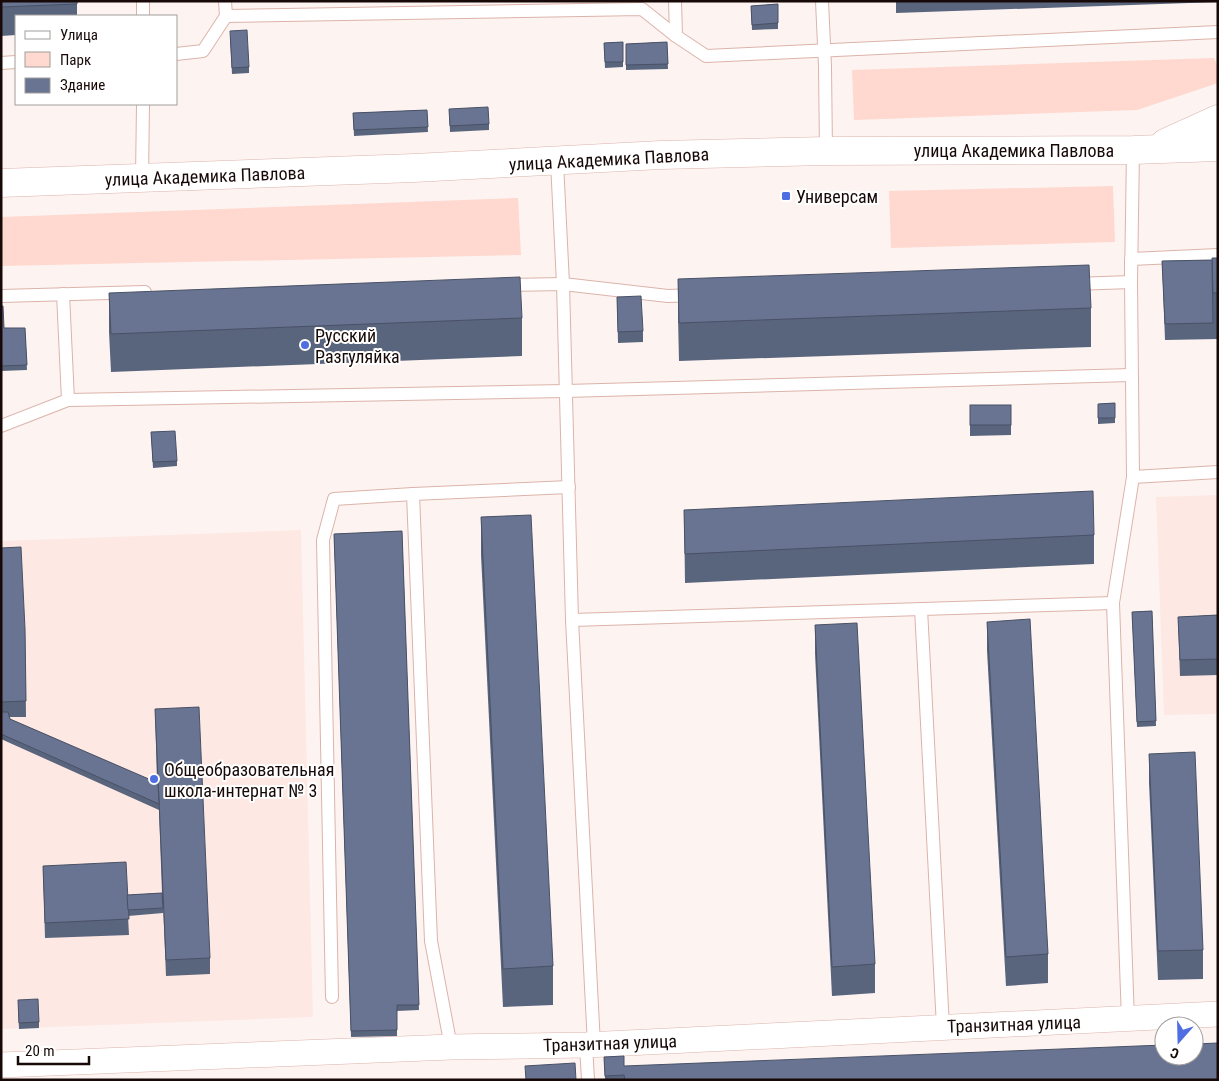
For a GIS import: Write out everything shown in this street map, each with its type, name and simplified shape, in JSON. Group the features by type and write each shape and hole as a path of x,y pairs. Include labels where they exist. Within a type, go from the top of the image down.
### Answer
{"main road":[{"path":"1142,149 1218,119"},
{"name":"улица Академика Павлова","path":"1,183 826,151 1218,147"}],"street":[{"name":"Транзитная улица","path":"1,1065 451,1047 590,1045 943,1027 1128,1020 1218,1014"}],"lane":[{"path":"143,1 143,15"},
{"path":"178,54 203,51 226,16 225,1"},
{"path":"674,1 676,36"},
{"path":"822,1 826,151"},
{"path":"226,16 642,9 676,36 706,56 1218,32"},
{"path":"1,63 15,62"},
{"path":"142,178 143,105"},
{"path":"1128,1020 1113,603 1133,477 1130,282 1142,149"},
{"path":"557,162 563,284 572,620 590,1045 588,1080"},
{"path":"1131,259 1218,255"},
{"path":"1062,284 1130,282"},
{"path":"493,285 563,284 668,296 707,294"},
{"path":"1,296 153,292"},
{"path":"63,294 68,400"},
{"path":"1,426 68,400 566,390 1131,375"},
{"path":"1133,477 1218,472"},
{"path":"332,996 323,540 334,499 569,487"},
{"path":"413,494 431,941 451,1047"},
{"path":"572,620 1113,603"},
{"path":"921,609 943,1027"}],"shaded area":[{"path":"1218,495 1218,714 1164,715 1156,497"},
{"name":"Общеобразовательная школа-интернат № 3","path":"301,530 313,1017 1,1029 1,541"}],"green space":[{"path":"1214,58 1218,67 1218,83 1137,110 854,120 852,70"},
{"path":"1113,186 1115,242 891,248 889,191"},
{"path":"518,198 521,255 1,266 1,217"}],"building":[{"path":"1,1 77,1 77,4 1,7"},
{"path":"778,4 778,23 752,25 751,6"},
{"path":"247,30 249,67 232,68 230,31"},
{"path":"623,42 623,62 605,62 604,43"},
{"path":"667,42 668,64 626,65 626,44"},
{"path":"488,107 489,124 450,126 449,109"},
{"path":"427,110 428,127 354,130 353,113"},
{"path":"1212,258 1218,258 1218,293 1213,293"},
{"path":"1212,260 1213,323 1165,324 1162,261"},
{"path":"1089,265 1091,308 679,323 678,279"},
{"path":"520,277 522,318 111,334 109,293"},
{"path":"641,296 643,331 618,332 617,297"},
{"path":"1,306 3,306 4,328 25,328 27,365 1,366"},
{"path":"1115,403 1115,418 1098,418 1098,404"},
{"path":"970,405 1011,405 1011,425 970,425"},
{"path":"175,431 177,461 153,462 151,432"},
{"path":"1093,491 1094,535 685,554 684,510"},
{"path":"531,515 553,966 503,969 481,517"},
{"path":"402,531 419,1005 397,1005 397,1030 351,1031 334,534"},
{"path":"21,547 26,701 1,702 1,548"},
{"path":"1152,611 1156,721 1137,722 1132,612"},
{"path":"1218,615 1218,659 1180,660 1178,617"},
{"path":"1030,619 1048,954 1006,957 987,622"},
{"path":"857,623 875,964 832,967 815,625"},
{"path":"199,707 210,958 166,960 155,709"},
{"path":"1,712 8,712 10,719 158,783 159,804 1,734"},
{"path":"1195,752 1203,950 1158,951 1149,754"},
{"path":"126,862 129,919 45,923 43,866"},
{"path":"162,893 163,908 128,910 127,895"},
{"path":"38,999 39,1022 19,1023 18,1000"},
{"path":"1218,1043 1218,1080 625,1080 624,1075 605,1076 604,1057 624,1056 624,1066 1154,1045 1154,1066 1204,1066 1204,1044"},
{"path":"575,1063 576,1080 526,1080 525,1066"}],"place":[{"name":"Универсам","path":"786,196"},
{"name":"Русский Разгуляйка","path":"305,345"},
{"name":"Общеобразовательная школа-интернат № 3","path":"154,779"}]}
